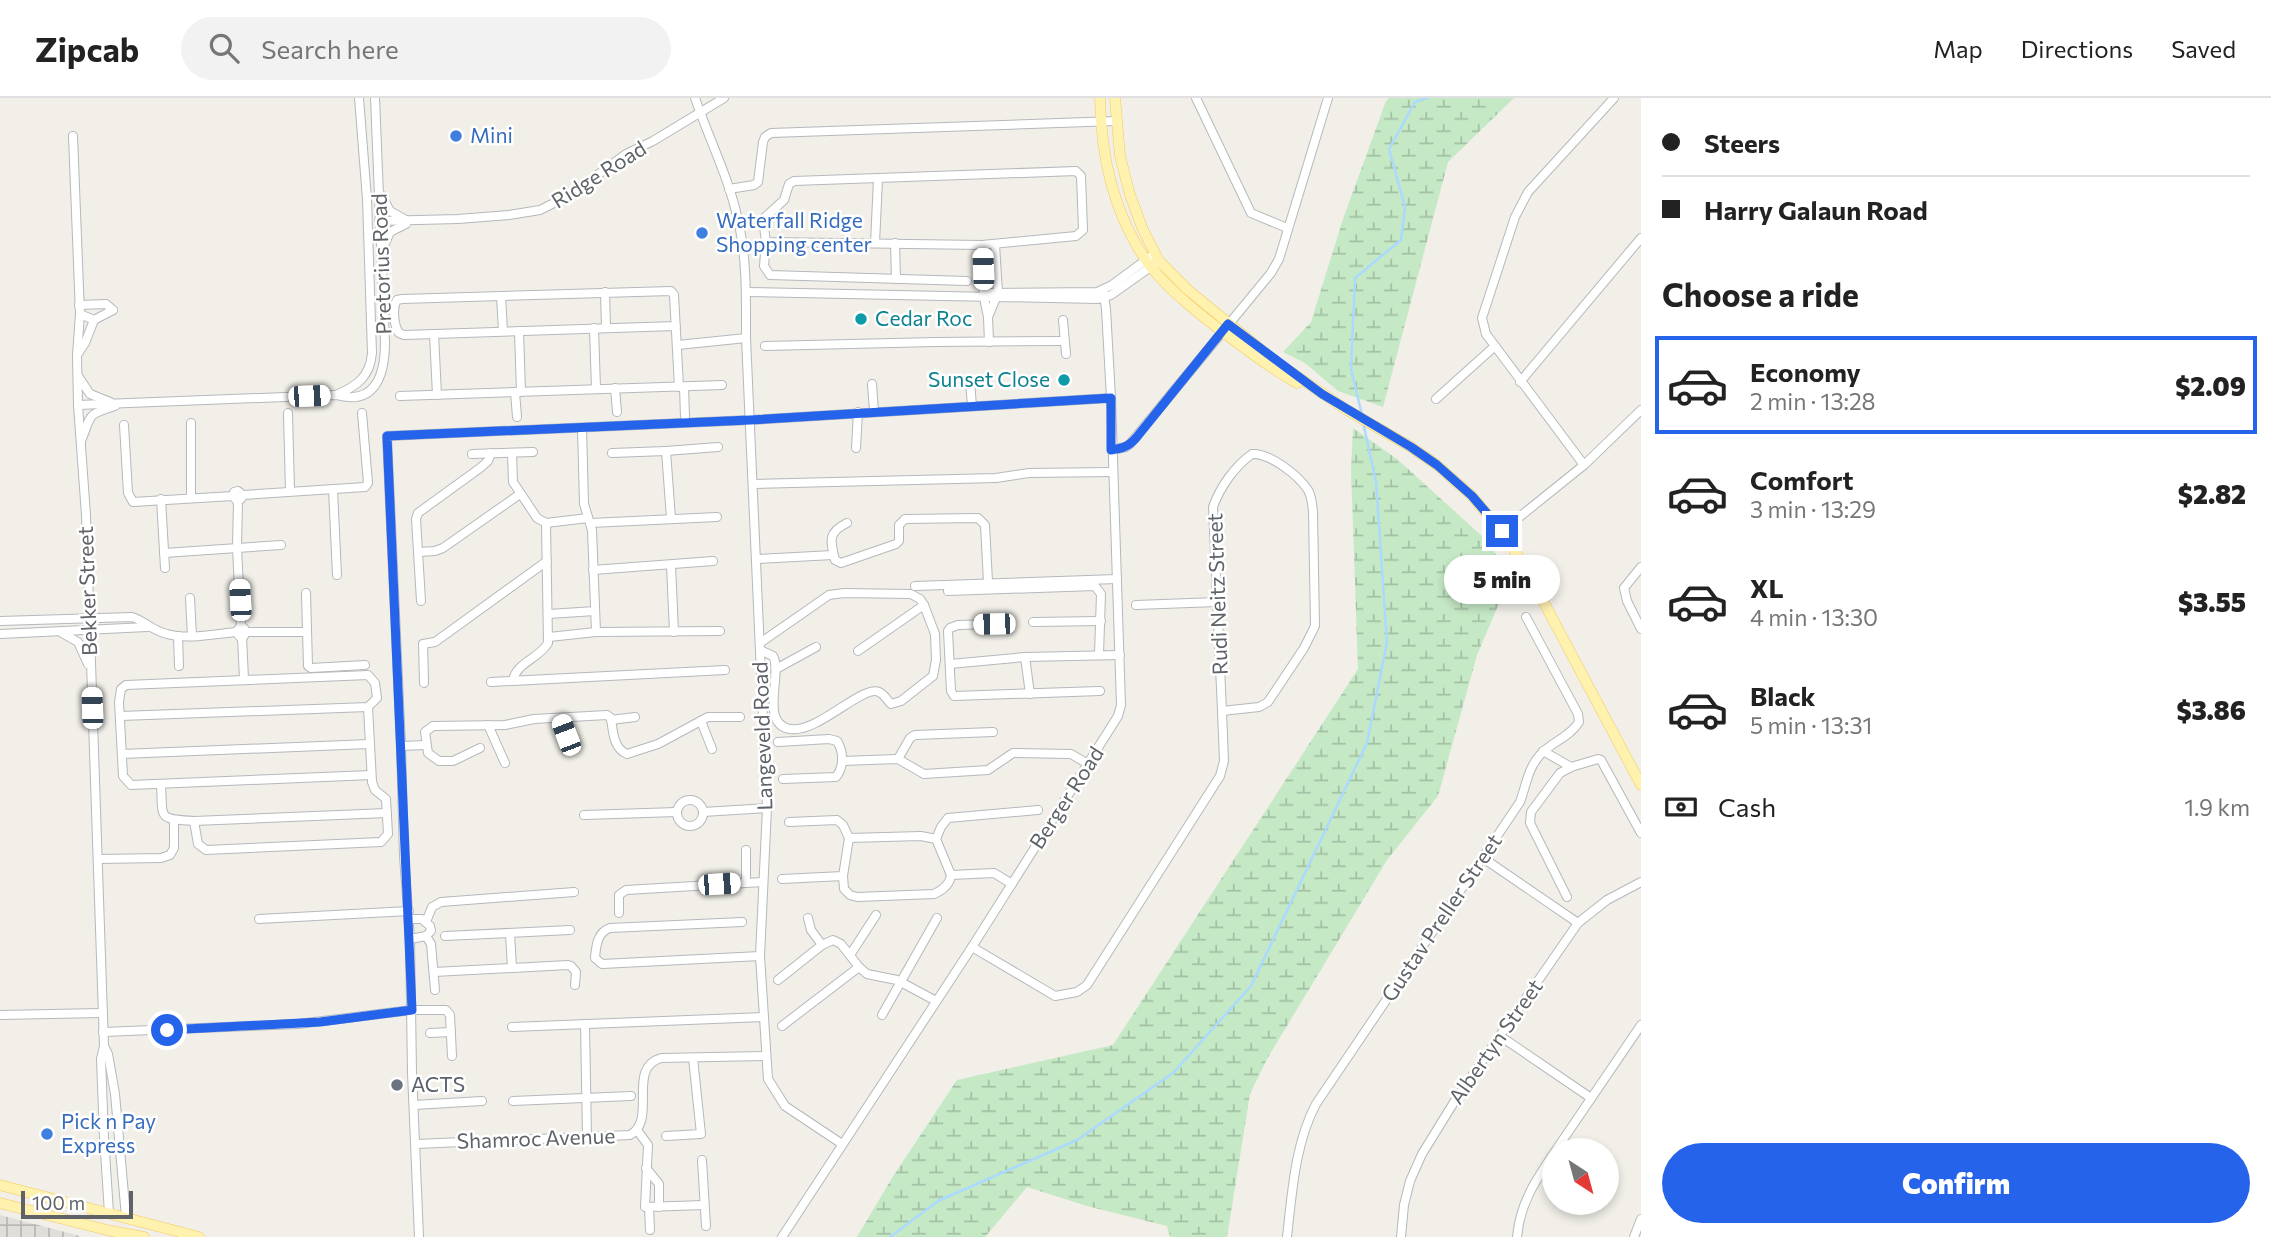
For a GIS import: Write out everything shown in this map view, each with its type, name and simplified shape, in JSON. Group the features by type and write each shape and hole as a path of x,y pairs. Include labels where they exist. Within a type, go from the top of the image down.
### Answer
{"main road":[{"path":"1100,98 1100,120 1111,186 1121,214 1153,260 1272,368 1322,394 1411,447 1455,479 1472,496 1502,531 1534,584 1641,785"},
{"path":"1115,98 1120,156 1133,206 1153,260"},
{"path":"0,1185 199,1237"},
{"path":"0,1203 111,1234 144,1237"},
{"path":"109,1213 111,1234"},
{"path":"125,1236 126,1217"}],"street":[{"name":"Pretorius Road","path":"336,395 358,384 372,363 370,259 359,98"},
{"name":"Pretorius Road","path":"78,405 336,395 354,398 374,386 385,363 375,98"},
{"name":"Langeveld Road","path":"695,98 739,221 746,292 766,808 760,956 768,1079 785,1106 842,1144"},
{"name":"Ridge Road","path":"379,221 509,215 540,210 570,195 626,154 653,141 724,98"},
{"path":"1196,98 1247,206 1257,217 1287,228"},
{"path":"1111,450 1130,444 1271,273 1279,259 1328,98"},
{"path":"1584,465 1495,346 1484,330 1482,318 1515,217 1533,184 1614,98"},
{"path":"729,189 758,182 763,142 771,133 1116,121"},
{"name":"Bekker Street","path":"73,136 80,310 78,405 86,516 104,1046 101,1059 109,1213"},
{"path":"766,242 982,245 1076,236 1083,230 1081,176 1076,171 794,181 789,184 784,200 763,219 766,242 764,266 771,275 967,281"},
{"path":"875,243 878,178"},
{"path":"380,192 390,211 411,221"},
{"path":"370,259 379,221"},
{"path":"381,252 394,228 411,221"},
{"path":"1520,382 1641,238"},
{"path":"895,243 897,279"},
{"path":"988,317 997,296 995,244"},
{"path":"982,245 982,296 988,317 989,342"},
{"path":"746,292 1070,299 1104,293 1153,260"},
{"path":"676,326 400,333 397,329 395,301 671,291 674,293 685,416"},
{"path":"605,292 606,327"},
{"name":"Berger Road","path":"782,1237 972,947 1118,716 1121,705 1120,655 1111,398 1104,293"},
{"path":"501,296 503,331"},
{"path":"77,355 94,320 113,310 106,304 80,310"},
{"path":"80,310 94,320"},
{"path":"1063,320 1066,354"},
{"path":"594,328 596,389"},
{"path":"517,417 519,331"},
{"path":"434,334 437,395"},
{"path":"678,345 746,338"},
{"path":"765,346 1064,341"},
{"path":"1436,400 1495,346"},
{"path":"78,376 90,394 117,403"},
{"path":"970,381 972,405"},
{"path":"400,396 722,384"},
{"path":"872,384 874,411"},
{"path":"615,388 617,412"},
{"path":"419,1237 410,939 404,856 387,436 750,420 1111,398"},
{"path":"80,443 89,418 117,403"},
{"path":"1502,531 1584,465 1641,410"},
{"path":"856,448 858,412"},
{"path":"288,413 290,491"},
{"path":"124,425 128,494 133,502 238,498 290,491 360,489 367,485 362,413"},
{"path":"191,424 191,498"},
{"path":"582,428 584,504 589,521 596,632"},
{"path":"612,453 718,447"},
{"path":"666,451 671,518"},
{"path":"472,454 533,452"},
{"path":"421,601 416,519 418,513 480,468 488,461 491,453"},
{"path":"512,453 513,482 537,518 547,523 717,517"},
{"name":"Rudi Neitz Street","path":"972,947 1055,996 1077,992 1087,985 1220,776 1224,761 1213,507 1222,488 1245,459 1252,454 1268,456 1301,482 1310,495 1313,512 1315,626 1304,648 1268,702 1259,707 1222,711"},
{"path":"754,484 996,478 1029,473 1112,472"},
{"path":"333,489 337,575"},
{"path":"419,552 443,548 520,494"},
{"path":"238,498 237,548 244,679"},
{"path":"161,499 165,568"},
{"path":"847,523 832,533 833,555 836,561 843,562 894,545 899,541 899,525 905,519 974,517 985,525 988,582"},
{"path":"513,680 516,670 546,647 549,637 547,523"},
{"path":"164,554 281,545"},
{"path":"757,559 833,555"},
{"path":"424,683 423,644 435,642 547,561"},
{"path":"593,570 713,561"},
{"path":"671,565 674,632"},
{"path":"1641,567 1626,583 1624,593 1641,629"},
{"path":"915,586 1117,579"},
{"path":"948,591 1096,586 1101,594 1099,654"},
{"path":"306,593 309,667 365,665"},
{"path":"902,593 916,597 924,605 935,634 935,669 933,676 925,683 901,701 891,704 881,693 872,691 804,728 788,729 779,723 774,709 776,669 773,656 760,646 829,595 902,593"},
{"path":"190,598 192,636"},
{"path":"1136,605 1217,602"},
{"path":"858,651 924,605"},
{"path":"549,614 595,611"},
{"path":"0,621 132,617 142,620 147,627"},
{"name":"Gustav Preller Street","path":"1287,1237 1301,1143 1310,1116 1323,1093 1520,802 1531,768 1543,751 1576,728 1579,718 1526,617"},
{"path":"1033,622 1101,621"},
{"path":"994,624 958,625 950,628 947,638 951,691 954,696 1100,691"},
{"path":"0,634 147,627 178,636 306,632"},
{"path":"549,637 596,632 720,631"},
{"path":"57,632 68,634 78,642 91,674"},
{"path":"178,636 179,666"},
{"path":"776,669 816,647"},
{"path":"950,664 1025,657 1120,655"},
{"path":"1025,657 1030,694"},
{"path":"491,682 725,670"},
{"path":"121,716 368,707 377,698 375,683 368,675 126,685 119,693 123,776 134,786 371,775"},
{"path":"194,821 198,844 206,850 381,842 388,836 386,800 374,790 371,775 368,707"},
{"path":"480,748 453,761 434,760 428,752 425,732 431,726 505,725 534,719 607,715 611,720 615,742 622,752 627,754 658,744 712,716 740,717"},
{"path":"611,720 635,717"},
{"path":"560,718 566,735"},
{"path":"701,721 712,749"},
{"path":"488,725 505,763"},
{"path":"898,759 910,738 915,735 993,732"},
{"path":"778,742 834,739 840,746 842,761 839,774 834,778 783,779"},
{"path":"122,754 369,744"},
{"path":"401,746 426,745"},
{"path":"1543,751 1571,767"},
{"path":"842,761 898,759 924,774 988,770 1013,753 1071,754 1088,764"},
{"path":"1567,897 1530,823 1531,812 1556,778 1571,767 1601,760 1641,833"},
{"path":"161,784 163,815 174,820 387,813"},
{"path":"688,800 697,802 703,812 698,823 690,826 680,820 677,813 681,804 688,800"},
{"path":"703,812 766,808"},
{"path":"789,822 837,820 843,825 849,838 843,876 844,889 850,895 934,894 946,887 951,880 936,839 944,822 954,816 1038,810"},
{"path":"584,815 677,813"},
{"path":"97,859 161,858 170,855 174,848 174,820"},
{"path":"849,838 921,836 936,839"},
{"path":"746,849 746,883"},
{"path":"1483,858 1578,923"},
{"path":"951,875 994,873 1012,884"},
{"path":"782,879 843,876"},
{"path":"619,913 618,898 623,891 763,882"},
{"name":"Albertyn Street","path":"1401,1237 1404,1205 1410,1181 1422,1154 1456,1099 1578,923 1607,900 1641,882"},
{"path":"426,922 432,907 441,901 574,892"},
{"path":"259,919 409,915 422,919 430,926 431,931 426,936 410,939"},
{"path":"850,955 876,915"},
{"path":"808,918 811,930 822,945"},
{"path":"882,1015 937,918"},
{"path":"742,922 610,928 605,930 598,941 595,958 602,964 760,956"},
{"path":"445,936 570,930"},
{"path":"510,933 512,968"},
{"path":"426,936 431,944 435,990"},
{"path":"778,980 822,945 833,940 837,941 859,967 874,977 900,982 936,1001"},
{"path":"434,972 571,966 577,975 575,985"},
{"path":"782,1026 859,967"},
{"path":"103,1032 298,1024 412,1010 446,1010 449,1012 452,1056"},
{"path":"0,1015 102,1013"},
{"path":"512,1027 764,1017"},
{"path":"585,1024 587,1138"},
{"path":"1564,1138 1641,1025"},
{"path":"430,1033 451,1032"},
{"path":"1500,1036 1591,1098"},
{"name":"Bekker Street","path":"104,1046 108,1054 115,1094 126,1217"},
{"name":"Shamroc Avenue","path":"415,1144 630,1135 638,1130 641,1123 644,1079 652,1062 661,1058 766,1056"},
{"path":"666,1136 701,1134 692,1058"},
{"path":"513,1101 632,1096"},
{"path":"414,1105 482,1101"},
{"path":"638,1130 648,1145 646,1168 650,1230"},
{"path":"702,1160 706,1226"},
{"path":"646,1168 659,1184 659,1207"},
{"path":"1517,1237 1522,1207 1542,1172"},
{"path":"647,1207 704,1205"},
{"path":"1634,1237 1641,1219"}],"shaded area":[{"path":"0,1215 80,1236 81,1237 0,1237"}],"green space":[{"path":"1389,98 1514,98 1448,162 1383,407 1338,391 1305,363 1283,352 1311,322 1343,219"},
{"path":"1353,428 1397,459 1484,538 1511,575 1477,655 1438,796 1387,860 1267,1059 1250,1094 1227,1237 1170,1237 1167,1226 1087,1206 1027,1187 985,1237 857,1237 892,1178 957,1080 1113,1045 1358,669 1351,470"}],"waterway":[{"path":"1362,415 1351,369 1355,278 1401,240 1405,207 1389,149 1415,102 1427,98"},
{"path":"890,1237 938,1201 1077,1140 1173,1073 1251,986 1367,743 1387,642 1376,482 1363,422"}],"place":[{"name":"Mini","path":"456,136"},
{"name":"Waterfall Ridge Shopping center","path":"702,233"},
{"name":"Cedar Roc","path":"861,319"},
{"name":"Sunset Close","path":"1064,380"},
{"name":"ACTS","path":"397,1085"},
{"name":"Pick n Pay Express","path":"47,1134"}],"route":[{"path":"167,1030 298,1024 412,1010 387,436 750,420 1111,398 1111,450 1126,447 1136,438 1228,324 1322,394 1437,465 1472,496 1502,531"}]}
